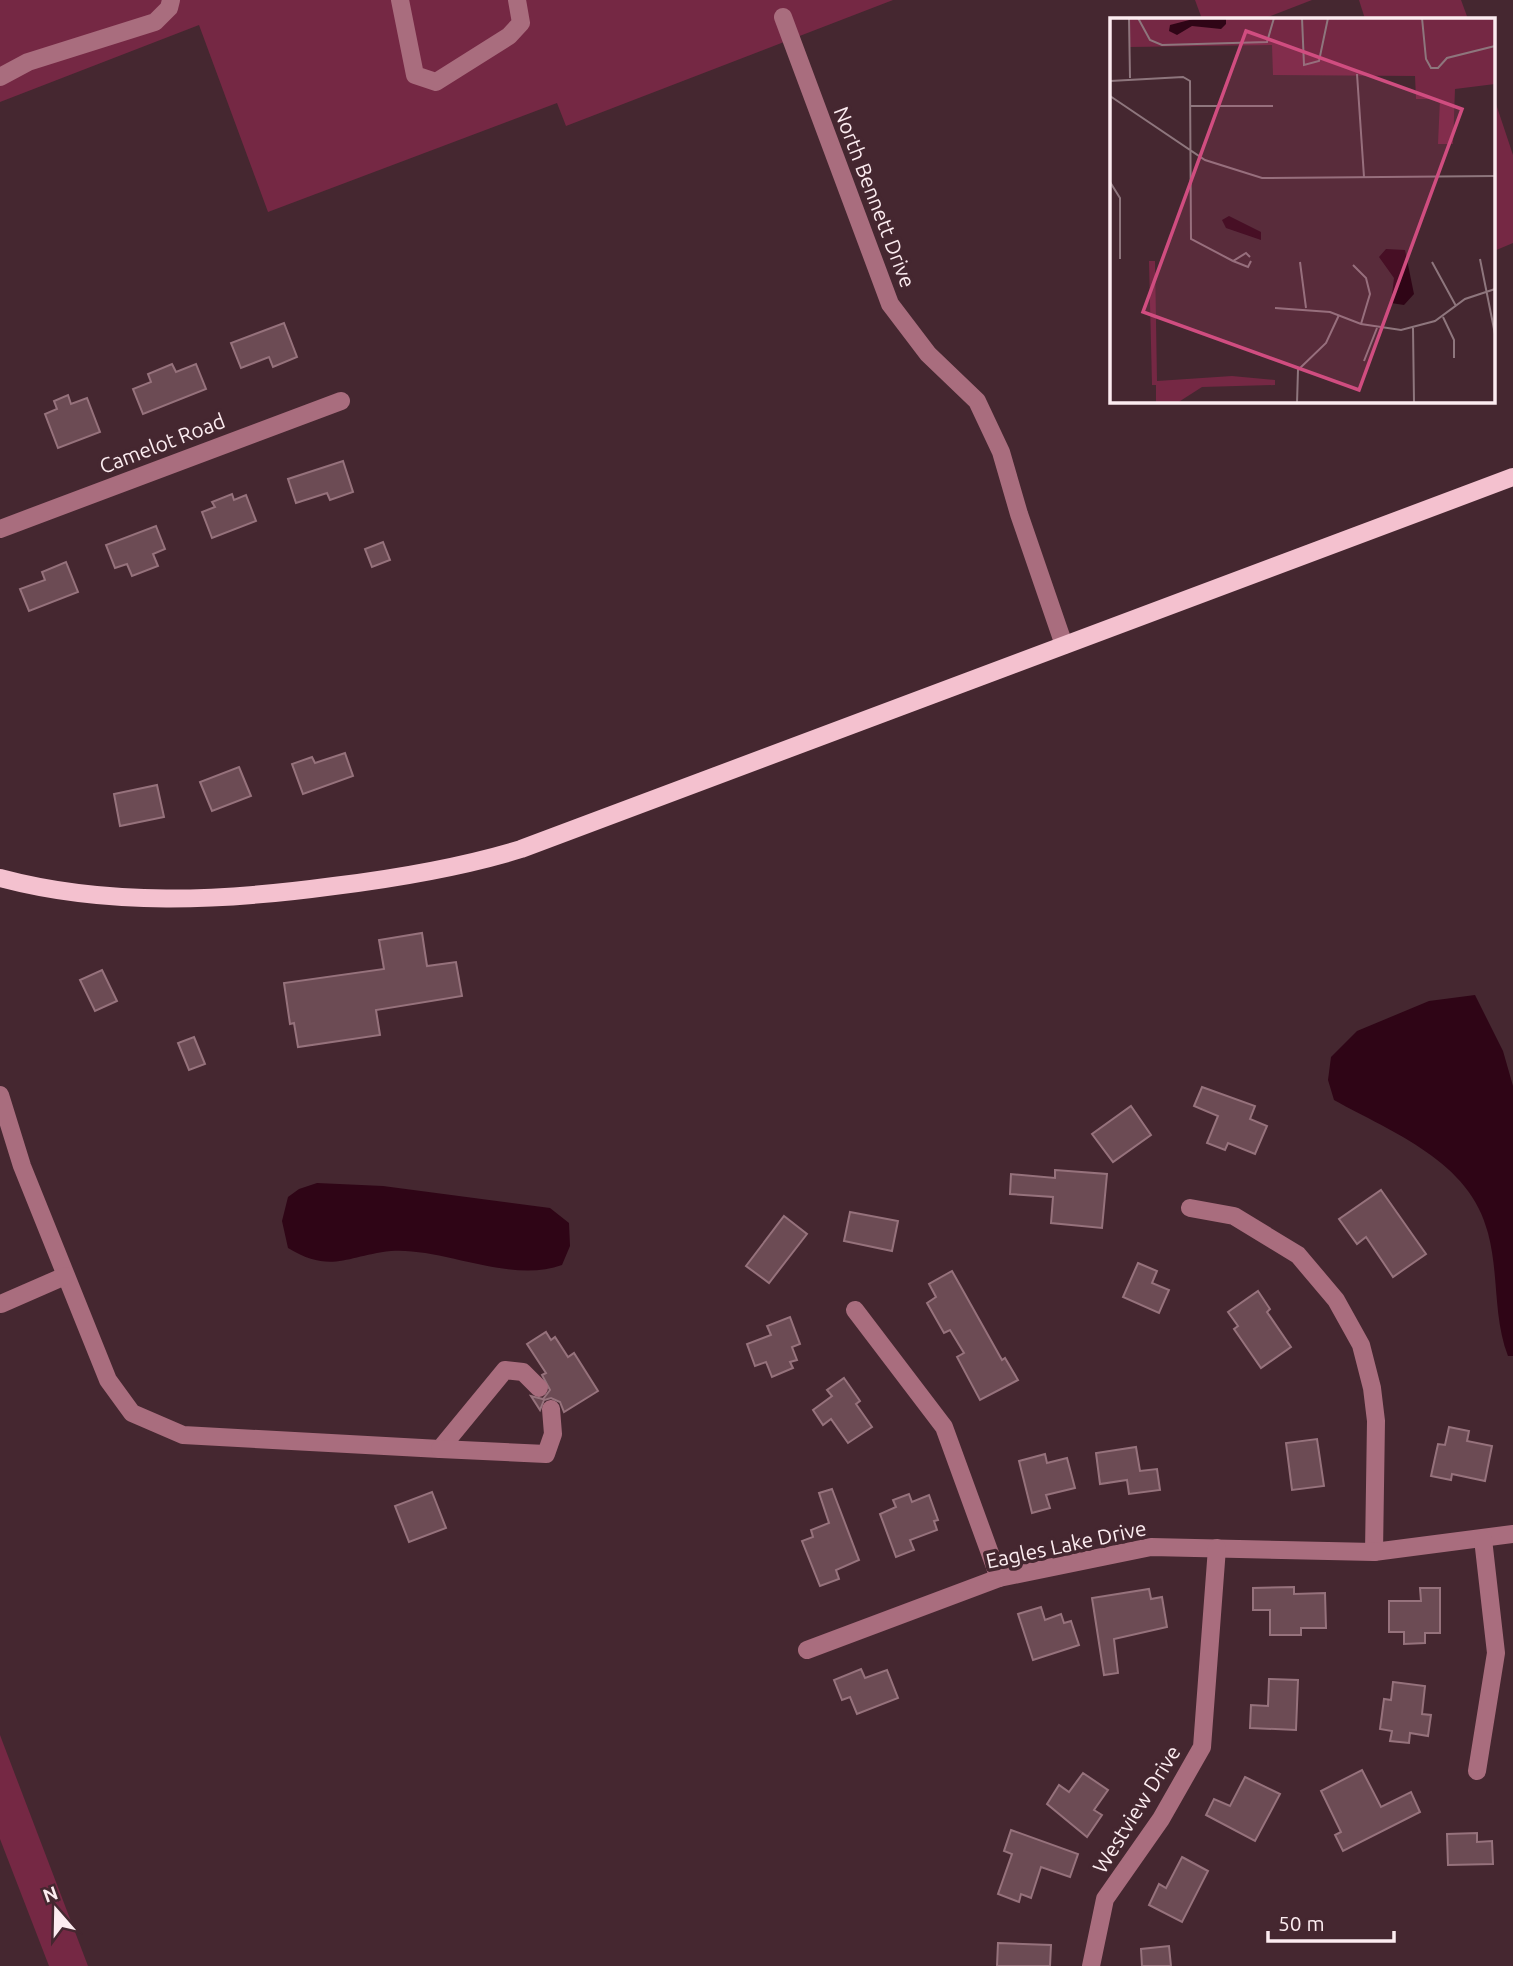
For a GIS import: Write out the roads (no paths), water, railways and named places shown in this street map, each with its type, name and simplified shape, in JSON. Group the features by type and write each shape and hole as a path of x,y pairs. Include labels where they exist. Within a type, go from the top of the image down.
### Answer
{"main road":[{"path":"0,878 42,889 166,898 243,898 433,873 521,849 1513,477"}],"street":[{"path":"0,76 28,62 155,22 169,8 171,0"},
{"path":"400,0 415,75 436,82 509,36 521,23 517,0"},
{"name":"North Bennett Drive","path":"783,17 890,304 928,354 977,401 1001,452 1018,514 1064,645"},
{"name":"Camelot Road","path":"0,529 341,401"},
{"path":"0,1094 22,1166 108,1380 132,1413 183,1435 546,1454 553,1434 551,1409"},
{"path":"1190,1208 1234,1216 1298,1255 1336,1300 1361,1345 1372,1388 1376,1421 1374,1552"},
{"path":"1,1304 65,1276"},
{"path":"855,1310 944,1427 999,1578"},
{"path":"440,1449 505,1370 523,1371 539,1388"},
{"name":"Eagles Lake Drive","path":"807,1650 999,1578 1151,1547 1374,1552 1513,1534"},
{"path":"1476,1771 1496,1653 1483,1539"},
{"name":"Westview Drive","path":"1091,1966 1105,1899 1161,1819 1202,1747 1217,1548"}]}
